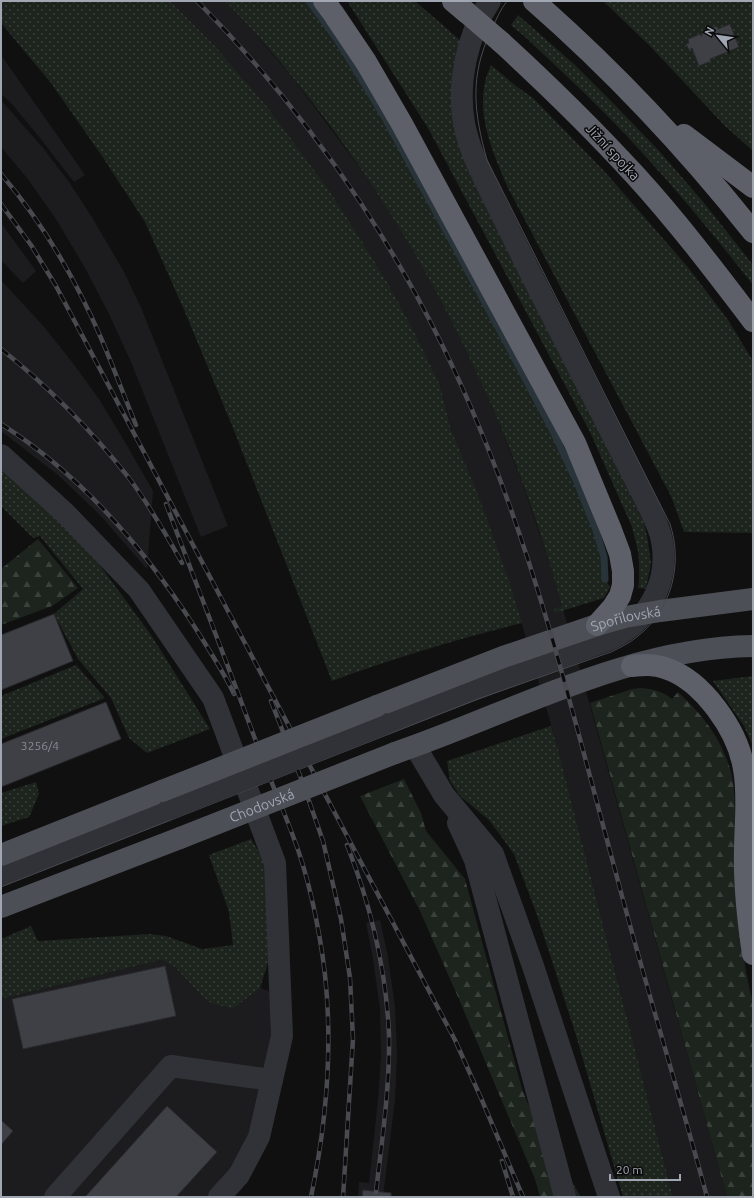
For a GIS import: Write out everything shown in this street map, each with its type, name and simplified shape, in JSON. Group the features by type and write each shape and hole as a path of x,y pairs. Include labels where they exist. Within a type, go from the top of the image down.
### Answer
{"highway":[{"path":"324,1 366,62 402,124 575,443 612,530 620,554 623,571 623,585 620,596 613,607 596,625"},
{"path":"534,1 572,34 638,101 695,162 753,232"},
{"name":"Jižní spojka","path":"459,6 548,85 592,129 677,223 753,321"},
{"path":"638,101 753,187"},
{"path":"632,666 643,665 664,668 677,673 688,680 708,698 728,727 741,754 747,797 745,881 753,954"}],"main road":[{"name":"Spořilovská","path":"380,715 503,657 596,625 643,614 692,606 753,599"},
{"path":"632,666 666,656 713,649 753,646"},
{"name":"Chodovská","path":"1,907 522,704 597,676 632,666"},
{"path":"1,854 165,800 380,715"}],"lane":[{"path":"380,715 502,679 604,642 620,634 636,622 643,614 655,595 663,568 663,549 659,529 649,507 516,244 479,167 470,144 464,122 463,81 467,56 475,31 484,9 490,1"},
{"path":"1,454 66,514 139,590 213,698 275,863 282,1036 259,1137 239,1175 219,1197"},
{"path":"415,746 444,795 475,860 565,1197"},
{"path":"444,795 494,854 609,1197"},
{"path":"1,875 165,800"},
{"path":"55,1197 171,1066 272,1080"}],"shaded area":[{"path":"170,1 225,1 243,19 295,81 360,168 391,214 449,315 475,368 522,482 553,573 727,1197 673,1197 558,749 511,586 451,430 440,385 415,333 389,285 329,190 266,105 214,45"},
{"path":"1,55 85,175 74,182 12,104 1,94"},
{"path":"1,100 43,148 69,182 124,272 142,310 228,526 201,537 131,362 109,314 84,266 56,219 27,178 1,147"},
{"path":"1,223 36,271 23,283 1,260"},
{"path":"1,280 45,328 99,399 153,491 147,569 100,515 58,475 1,431"},
{"path":"380,920 388,957 395,1007 397,1055 395,1100 383,1197 358,1197 359,1182 369,1183 381,1056 380,1009 366,923"},
{"path":"161,960 175,967 199,993 233,1009 260,988 289,998 269,1137 242,1189 234,1197 1,1197 1,999"}],"green space":[{"path":"1,1 170,1 214,45 266,105 329,190 389,285 415,333 440,385 451,430 477,492 511,586 522,623 426,649 332,681 233,428 185,312 145,222 102,156 51,83 1,23"},
{"path":"225,1 313,1 356,64 552,429 576,480 596,530 604,557 605,579 610,587 604,598 555,613 554,609 562,606 542,539 519,474 493,409 464,346 432,284 397,224 359,166 296,82 250,27"},
{"path":"347,1 415,1 461,41 453,66 452,92 610,453 644,522 651,563 646,589 638,588 638,551 632,527 590,432 428,128"},
{"path":"603,1 753,1 753,151 725,126 649,45","holes":["730,24 739,46 710,59 699,66 692,48 688,50 686,44 689,43 688,39 699,34 702,36 701,34 704,32 705,34 711,32 710,28 717,26 718,29"]},
{"path":"518,15 574,64 660,152 705,204 753,265 753,285 684,200 636,145 585,93 511,25"},
{"path":"491,65 533,98 605,172 687,266 728,320 753,361 753,533 684,532 671,496 508,188 497,163 488,136 483,110 485,82"},
{"path":"1,469 88,549 151,635 210,729 147,753 129,738 111,698 78,659 54,614 83,589 40,536 33,538 1,506"},
{"path":"38,539 78,588 52,606 1,625 1,569"},
{"path":"76,665 105,698 1,739 1,696"},
{"path":"753,676 753,746 744,726 713,681"},
{"path":"641,688 657,691 672,699 678,692 686,700 707,723 718,740 727,760 733,781 735,802 735,844 742,940 747,978 753,1003 753,1197 727,1197 590,703 632,689"},
{"path":"551,726 673,1197 623,1197 575,1032 537,915 514,854 489,820 460,796 450,781 447,761"},
{"path":"404,779 421,813 426,831 465,879 522,1089 542,1138 581,1197 540,1197 535,1179 420,911 360,796"},
{"path":"36,782 39,794 29,817 1,826 1,793"},
{"path":"251,839 267,865 271,953 260,988 233,1009 211,1003 199,993 175,967 161,960 1,999 1,939 31,926 38,941 150,934 166,936 202,949 233,945 229,912 209,855"}],"building":[{"path":"730,24 739,47 710,59 711,61 699,66 692,48 689,50 686,44 689,43 688,39 700,34 702,36 701,34 705,32 705,34 711,32 710,29 717,26 718,29"},
{"path":"54,614 73,661 1,690 1,635"},
{"path":"106,702 121,739 1,787 1,744"},
{"path":"165,966 176,1016 23,1049 12,999"},
{"path":"167,1106 217,1152 176,1197 85,1197"},
{"path":"1,1120 13,1131 1,1145"},
{"path":"363,1190 391,1193 391,1197 362,1197"}],"waterway":[{"path":"309,1 338,41 385,118 552,429 576,480 596,530 604,557 605,579"}],"tram line":[{"path":"1,887 478,699 611,652 635,638 650,625 659,613 672,585 675,570 674,539 670,524 487,160 477,111 476,95 479,64 491,31 507,1"}],"railway":[{"path":"197,1 241,48 283,97 323,148 360,201 394,256 425,312 454,370 480,429 501,482 538,590 570,700 637,949 707,1197"},
{"path":"1,174 16,192 44,232 81,295 101,338 136,425"},
{"path":"1,204 31,245 56,286 455,1040 523,1197"},
{"path":"1,349 53,394 115,460 143,499 182,563"},
{"path":"1,424 58,466 84,490 133,542 155,570 196,629 234,694"},
{"path":"166,504 297,848 305,872 314,909 324,966 327,999 328,1066 322,1132 311,1197"},
{"path":"271,701 302,781 323,841 341,919 350,978 353,1039 343,1197"},
{"path":"347,845 356,868 370,914 385,986 389,1054 385,1113 376,1192"},
{"path":"502,1161 513,1197"}]}
